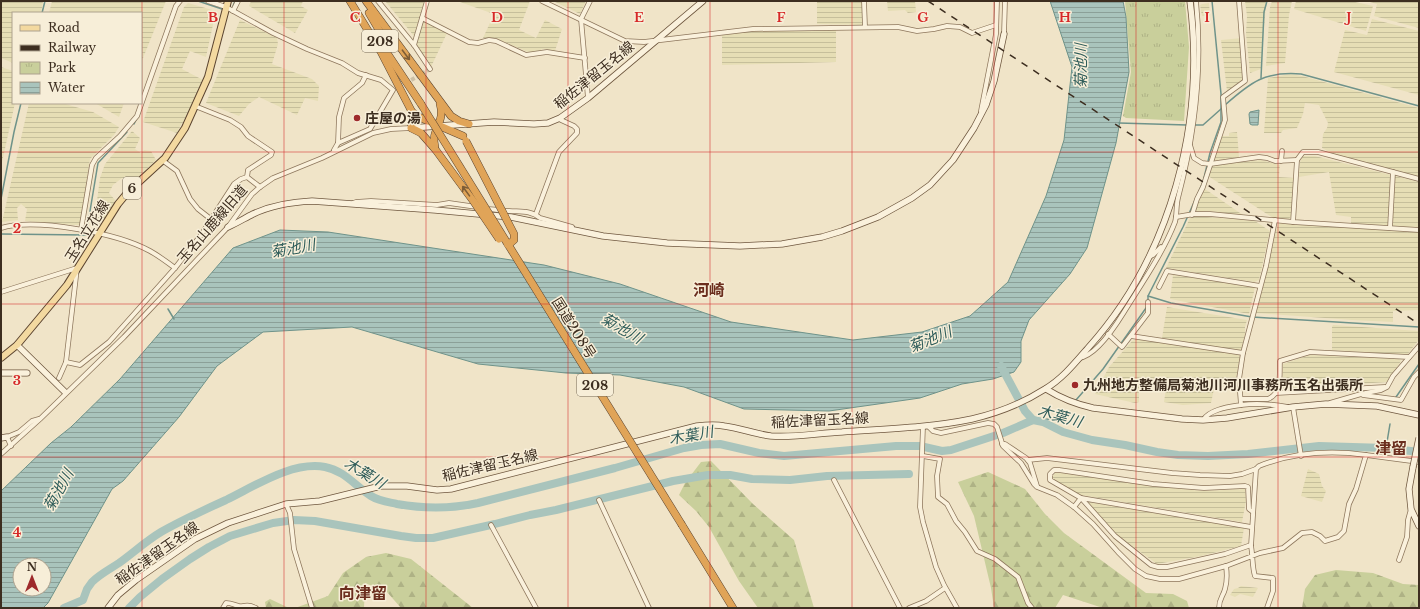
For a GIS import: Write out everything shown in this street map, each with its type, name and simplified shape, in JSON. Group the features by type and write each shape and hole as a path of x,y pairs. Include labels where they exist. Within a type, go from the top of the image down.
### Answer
{"highway":[{"path":"350,1 381,52 412,112 413,120 411,128 421,133 435,149 512,257 522,268"},
{"name":"国道208号","path":"353,1 421,104 733,608"},
{"name":"国道208号","path":"362,1 406,81"},
{"path":"366,1 451,116 459,122 469,124"},
{"path":"435,149 434,137 442,118 442,110 439,99"},
{"path":"412,112 419,117 464,138"},
{"path":"469,124 464,128 464,138 514,234 514,240 508,245"}],"main road":[{"name":"稲佐津留玉名線","path":"411,128 494,122 534,124 548,123 560,118 588,98 702,1"},
{"name":"稲佐津留玉名線","path":"108,608 118,596 136,580 195,539 228,523 286,504 320,501 369,488 392,485 427,489 451,489 697,426 710,424 723,425 772,436 926,426 972,419 1000,411 1046,389 1063,375 1110,322 1149,257 1172,202 1187,132 1193,70 1190,1"},
{"name":"玉名立花線","path":"1,358 17,345 67,285 77,268 101,235 118,204 128,192 162,160 177,141 196,106 208,77 227,4"},
{"path":"228,227 254,214 285,204 312,201 511,217 603,236 667,243 740,246 789,243 822,237 878,217 912,198 930,185 953,160 964,145 986,105 994,81 1004,34"},
{"path":"17,345 65,392"},
{"path":"1,373 27,373"},
{"path":"1046,389 1065,400 1093,408 1182,419 1203,420 1227,418 1326,404 1377,406 1419,415"},
{"path":"1419,438 1409,489 1411,509 1419,526"}],"street":[{"path":"142,100 176,6 180,1"},
{"path":"208,1 227,4 233,11 273,33 342,63 352,70 381,80 393,90 370,129 338,143"},
{"path":"233,11 238,1"},
{"path":"378,1 414,45 430,69"},
{"path":"414,45 427,1"},
{"path":"542,1 625,41 644,42 657,39 754,29 898,27 917,31 947,26 960,27 972,33 996,25"},
{"path":"588,98 581,19 590,1"},
{"path":"864,1 865,27"},
{"path":"980,117 992,57 997,1"},
{"path":"1004,34 1005,1"},
{"path":"1079,358 1083,358 1093,352 1127,307 1168,239 1176,217 1176,206 1190,144 1199,70 1196,1"},
{"path":"1192,215 1203,187 1225,120 1224,97 1245,81 1239,1"},
{"path":"422,18 469,42 489,40 496,41 526,55 547,52 585,58"},
{"path":"334,151 338,143 339,117 344,98 362,83 366,75"},
{"path":"82,230 92,165 96,158 120,136 136,116 140,104"},
{"path":"196,106 230,120 240,127 248,136 272,152 248,170 247,177"},
{"path":"536,214 559,152 577,133 577,129 574,126 561,120 560,118"},
{"name":"玉名山鹿線旧道","path":"40,418 65,392 124,337 228,227 252,194 260,187 273,178 322,158 373,133 391,129 411,128"},
{"path":"1190,144 1194,158 1202,163 1210,164 1259,157 1275,161 1297,160"},
{"path":"1281,161 1282,151"},
{"path":"1293,222 1297,160 1303,152 1318,152 1419,180"},
{"path":"162,160 178,171 190,199 198,210 212,220"},
{"path":"1390,228 1393,172"},
{"path":"247,177 260,187"},
{"path":"66,362 80,364 109,342 175,268 212,220 234,184 240,179 247,177"},
{"path":"351,204 356,202 371,201 437,205 449,203 527,212 536,214 540,218 583,230 588,233"},
{"path":"1176,217 1210,214 1293,222 1419,230"},
{"path":"1241,405 1239,379 1243,353 1252,314 1266,266 1275,220"},
{"path":"1,228 19,225 82,230 128,242 149,250 175,268"},
{"path":"1149,257 1153,255 1168,239"},
{"path":"1,292 77,268 66,362 59,378"},
{"path":"1159,286 1167,271 1260,286"},
{"path":"1108,334 1122,347 1148,313 1148,302"},
{"path":"1131,336 1243,353"},
{"path":"1326,404 1381,390 1387,387 1394,376 1419,346"},
{"path":"1241,399 1272,397 1278,390 1280,361 1310,352 1410,357"},
{"path":"1358,395 1401,400 1414,377 1419,372"},
{"path":"1275,393 1387,387"},
{"path":"1203,420 1206,416 1219,409 1257,403 1272,404 1293,409 1300,454"},
{"path":"11,446 4,437 19,432 32,421 40,418"},
{"path":"1,454 40,418"},
{"path":"957,608 945,588 936,567 920,507 926,426 938,433 988,423 994,424 997,428 1001,444 1022,463 1031,480 1037,487 1057,495 1074,507 1093,524 1129,563 1146,576 1160,579 1180,579 1226,566 1252,555 1283,548 1302,532 1312,532 1320,536 1325,541 1338,537 1344,531 1349,504 1356,489 1366,455"},
{"path":"1001,444 1005,444 1028,460 1037,487"},
{"path":"1028,460 1047,458 1172,473 1230,476 1242,474 1256,469 1258,466 1300,454 1335,452 1419,462"},
{"path":"923,456 940,460 938,497 947,504 956,521 966,532 977,551 995,559 1018,577 1028,603 1032,608"},
{"path":"1256,469 1251,545 1253,570 1255,576 1273,578 1273,591 1266,608"},
{"path":"1251,545 1219,556 1167,567 1150,565 1115,536 1081,498 1050,480 1050,474 1054,470 1059,470 1153,484 1204,488 1245,486 1248,487 1249,509 1253,512"},
{"path":"834,480 900,608"},
{"path":"1074,507 1081,498"},
{"path":"1081,498 1252,527"},
{"path":"599,500 649,608"},
{"path":"286,504 290,513 294,549 312,608"},
{"path":"1399,560 1407,537 1408,520 1411,509"},
{"path":"491,525 536,608"},
{"path":"1219,608 1219,600 1225,590 1227,574 1226,566"},
{"path":"909,608 926,601 945,588"},
{"path":"223,608 226,603 234,603 239,606 248,604 256,608"}],"shaded area":[{"path":"1,1 43,1 41,12 12,12 12,63 1,58"},
{"path":"52,1 166,1 142,61 142,12 49,12"},
{"path":"251,1 303,1 301,6 308,10 295,33 249,6"},
{"path":"385,1 424,1 414,36"},
{"path":"457,1 530,1 519,30 536,38 545,20 562,29 555,51 543,49 536,52 528,52 495,38 483,38 494,14"},
{"path":"553,1 586,1 580,14"},
{"path":"817,1 863,1 864,25 817,24"},
{"path":"887,1 915,1 916,12 908,13 905,10 888,11"},
{"path":"1245,1 1266,1 1261,69 1250,73 1246,34 1247,16"},
{"path":"1272,1 1292,1 1289,15 1285,63 1266,66 1270,7"},
{"path":"1296,1 1351,1 1373,6 1366,31 1294,9"},
{"path":"1366,1 1419,1 1419,28 1374,16 1377,4"},
{"path":"188,3 216,11 206,57 190,51 182,69 203,80 187,123 182,123 177,133 143,122 184,7"},
{"path":"1209,3 1210,16 1202,16 1200,5"},
{"path":"422,18 448,31 430,69 414,45"},
{"path":"1372,19 1419,31 1419,95 1334,72 1345,30 1367,35"},
{"path":"240,20 277,38 278,44 272,64 312,79 319,86 318,101 305,98 297,115 259,97 249,104 239,116 206,103"},
{"path":"836,27 836,62 722,65 722,32 753,29"},
{"path":"1242,38 1246,78 1227,91 1221,40"},
{"path":"1,67 12,71 12,104 15,104 1,167"},
{"path":"1290,74 1419,108 1419,177 1335,155 1322,148 1323,134 1328,123 1319,105 1305,103 1303,114 1297,128 1283,130 1281,133 1264,133 1268,78"},
{"path":"29,104 65,104 93,112 119,127 114,135 90,159 80,225 25,221 27,209 21,204 17,208 18,220 2,222"},
{"path":"97,104 124,104 119,117"},
{"path":"132,131 140,138 135,149 141,153 144,150 151,151 156,160 130,185 122,178 113,185 109,193 115,200 106,221 101,221 100,224 94,223 100,178 105,164"},
{"path":"1237,132 1239,157 1213,161 1221,136 1229,136 1229,133"},
{"path":"1303,156 1315,156 1419,182 1419,228 1351,223 1351,217 1336,215 1329,172 1299,177 1300,162"},
{"path":"1261,160 1280,165 1279,177 1294,178 1291,216 1289,219 1273,218 1208,176 1212,165"},
{"path":"1205,189 1243,215 1209,211 1195,212 1199,199"},
{"path":"1195,216 1255,221 1270,231 1259,280 1254,282 1166,268 1190,218"},
{"path":"1279,223 1419,232 1419,310 1393,311 1393,322 1256,313 1274,234"},
{"path":"1173,275 1255,287 1249,314 1170,299"},
{"path":"1167,307 1247,320 1241,351 1162,338"},
{"path":"1333,325 1419,331 1418,341 1407,355 1332,350"},
{"path":"1138,339 1237,354 1240,356 1235,385 1215,384 1211,403 1183,405 1164,402 1166,388 1139,382 1139,402 1135,403 1095,394 1109,367 1132,341"},
{"path":"1310,355 1399,359 1401,361 1388,382 1282,389 1283,364"},
{"path":"1308,469 1319,474 1322,486 1326,491 1322,502 1301,496"},
{"path":"1055,473 1203,491 1245,489 1246,501 1242,522 1081,495 1056,482 1052,477"},
{"path":"1088,502 1244,528 1241,546 1201,556 1157,564 1117,535"},
{"path":"1241,586 1258,588 1253,597 1240,594 1235,597 1230,595 1234,589"}],"green space":[{"path":"1125,1 1185,1 1189,47 1184,121 1126,118 1123,116 1131,72"},
{"path":"711,461 753,504 794,540 814,608 758,608 739,581 709,527 696,511 679,495 685,483 701,462"},
{"path":"988,472 1025,489 1045,514 1064,533 1146,593 1173,594 1187,601 1189,608 1103,608 1063,595 1055,608 994,608 991,588 974,516 958,482"},
{"path":"386,553 411,559 473,608 401,608 387,592 365,583 364,608 295,608 328,596 343,573 366,557"},
{"path":"1336,570 1373,573 1403,584 1419,585 1419,608 1302,608 1305,589 1315,575"},
{"path":"270,599 289,608 266,608 265,602"}],"water":[{"name":"菊池川","path":"1050,1 1123,1 1126,17 1129,72 1116,143 1087,248 1070,274 1029,320 1021,341 1021,362 1014,372 993,379 962,384 920,398 829,411 744,409 684,387 620,375 566,373 478,364 352,327 263,332 217,366 179,417 123,481 112,489 52,596 52,557 12,557 12,597 51,597 48,603 43,608 1,608 1,491 51,443 71,427 120,379 233,248 280,230 328,232 544,265 620,284 731,322 853,340 922,332 970,316 1008,282 1046,196 1064,140 1072,67"},
{"path":"1259,110 1258,125 1250,124 1250,112"}],"waterway":[{"path":"42,12 45,1"},
{"path":"198,1 222,9"},
{"path":"233,6 235,1"},
{"path":"1148,300 1148,296 1183,227 1203,182 1210,153 1221,122 1221,94 1212,1"},
{"path":"1261,78 1264,12 1267,1"},
{"path":"1225,105 1251,84 1268,76 1278,74 1301,74 1419,106"},
{"path":"1,199 21,104"},
{"path":"1195,125 1203,125 1221,109"},
{"path":"134,124 137,118"},
{"path":"1119,123 1187,125"},
{"path":"86,235 98,163 127,132"},
{"path":"1,234 85,235"},
{"path":"1148,296 1171,303 1252,317 1419,327"},
{"path":"1076,400 1103,369 1146,308"},
{"path":"168,309 174,319"},
{"path":"1396,397 1419,364"},
{"path":"1001,366 1025,411 1033,420"},
{"name":"木葉川","path":"1033,420 1051,419"},
{"name":"木葉川","path":"64,608 83,600 87,589 95,579 161,532 274,476 287,471 312,466 325,467 338,472 350,479 374,498 407,506 438,508 478,503 615,468 684,448 701,445 720,444 759,453 784,456 896,446 920,446 942,451 951,450 1003,433 1033,420 1043,422 1063,432 1092,440 1178,455 1208,456 1248,454 1319,446 1386,448 1419,452"},
{"path":"1386,448 1390,424"},
{"path":"129,608 162,579 209,547 230,536 273,523 294,520 315,521 401,536 433,538 673,481 708,475 730,475 752,479 790,480 827,476 909,474"}],"tunnel":[{"path":"406,83 430,69"}],"railway":[{"path":"928,1 1419,324"}],"place":[{"name":"庄屋の湯","path":"357,118"},
{"name":"九州地方整備局菊池川河川事務所玉名出張所","path":"1075,385"}],"district":[{"name":"河崎","path":"709,290"},
{"name":"津留","path":"1391,448"},
{"name":"向津留","path":"363,593"}]}
